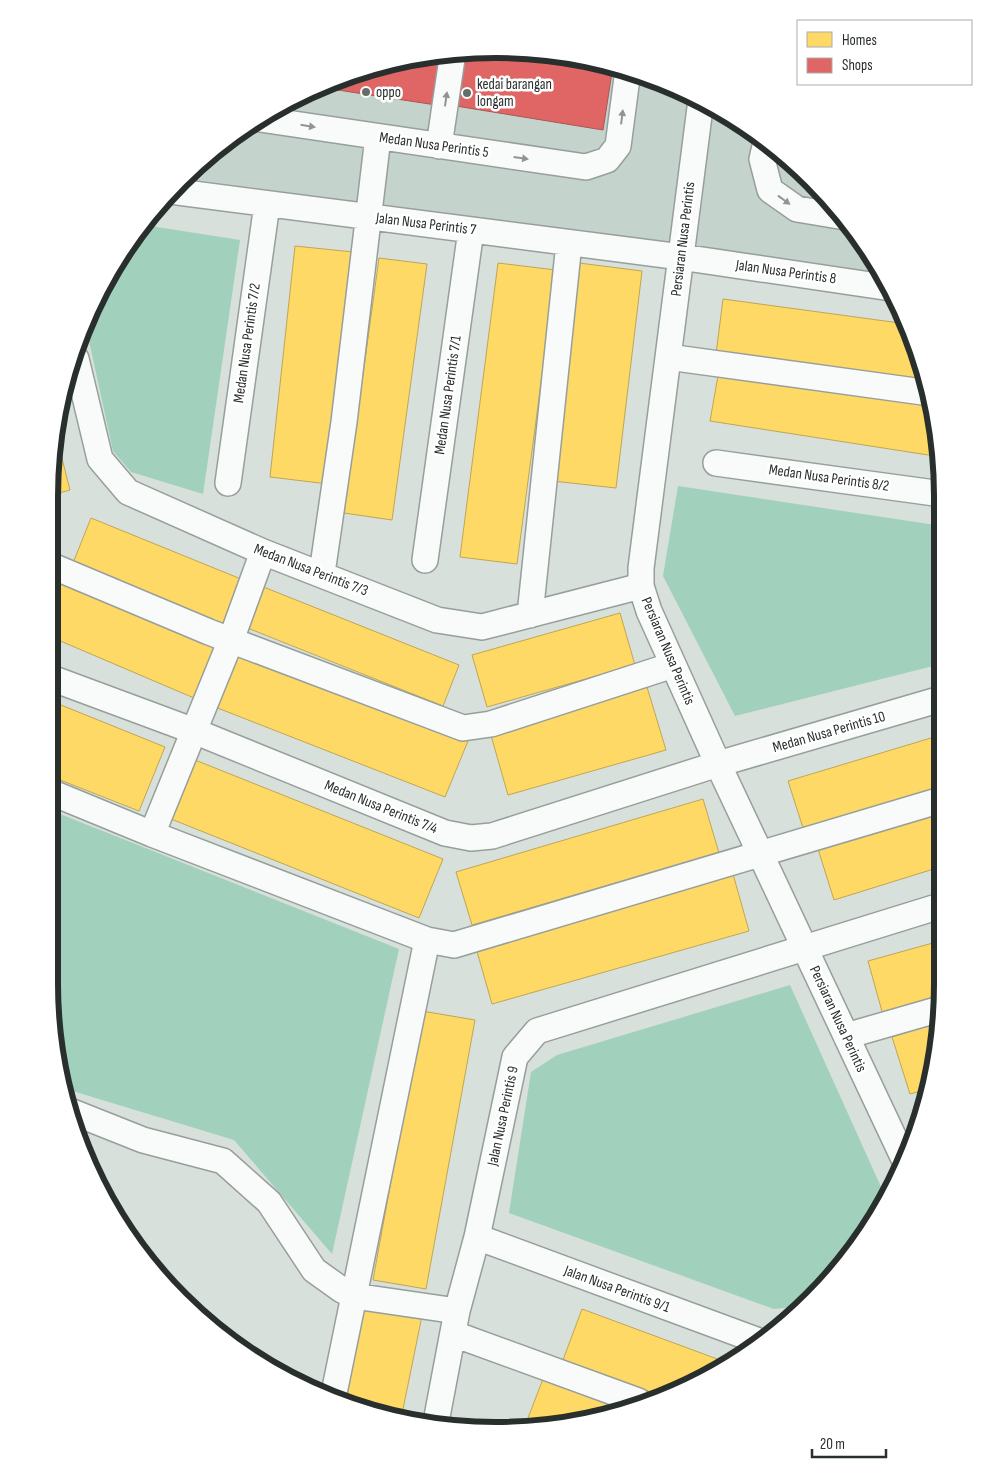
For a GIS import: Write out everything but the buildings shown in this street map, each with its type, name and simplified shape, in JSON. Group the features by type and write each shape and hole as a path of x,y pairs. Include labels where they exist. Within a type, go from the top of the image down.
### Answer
{"street":[{"path":"439,146 452,60"},
{"name":"Medan Nusa Perintis 5","path":"270,120 586,166 606,160 618,146 627,78"},
{"name":"Persiaran Nusa Perintis","path":"700,108 641,568 641,586 649,611 759,853 846,1036 903,1144"},
{"path":"322,573 344,422 367,216 378,137"},
{"path":"764,150 770,190 797,209 832,215"},
{"name":"Jalan Nusa Perintis 7","path":"180,192 681,257"},
{"name":"Medan Nusa Perintis 7/2","path":"228,483 267,204"},
{"name":"Medan Nusa Perintis 7/1","path":"425,560 471,230"},
{"path":"530,615 569,242"},
{"name":"Jalan Nusa Perintis 8","path":"681,257 881,287"},
{"path":"668,357 922,392"},
{"name":"Medan Nusa Perintis 7/3","path":"78,366 100,460 128,492 263,552 322,573 437,620 482,627 641,586"},
{"name":"Medan Nusa Perintis 8/2","path":"716,463 934,493"},
{"path":"152,834 231,640 263,552"},
{"path":"58,568 231,640 463,728 491,724 673,665"},
{"name":"Medan Nusa Perintis 7/4","path":"58,681 194,731 445,833 471,838 492,836 718,764"},
{"name":"Medan Nusa Perintis 10","path":"718,764 934,701"},
{"path":"58,795 152,834 427,940 454,945 934,802"},
{"name":"Jalan Nusa Perintis 9","path":"437,1418 456,1322 477,1237 515,1058 537,1032 804,946 934,908"},
{"path":"335,1390 427,940"},
{"path":"846,1036 934,1011"},
{"path":"77,1113 143,1140 223,1162 269,1202 314,1270 342,1290 354,1296 456,1322 634,1399"},
{"name":"Jalan Nusa Perintis 9/1","path":"477,1237 753,1339"}],"shaded area":[{"path":"467,58 525,58 553,61 609,72 664,91 715,116 740,131 785,166 826,207 861,252 875,276 193,179 252,131 302,103 355,81 410,66"}],"green space":[{"path":"150,226 240,240 203,494 131,472 113,451 88,336 103,302 131,252"},
{"path":"678,486 934,525 934,666 735,716 663,576"},
{"path":"58,813 399,949 332,1254 234,1140 71,1090 61,1040 58,1012"},
{"path":"790,985 882,1190 861,1227 826,1272 791,1307 774,1309 509,1213 531,1072 557,1055"}],"place":[{"name":"oppo","path":"366,92"},
{"name":"kedai barangan longam","path":"467,93"}]}
